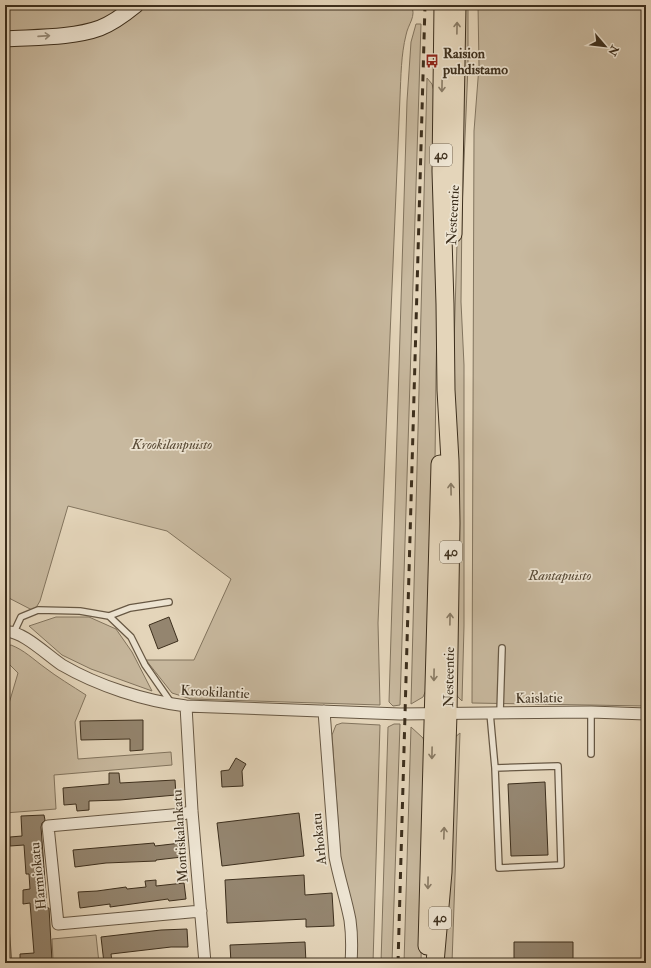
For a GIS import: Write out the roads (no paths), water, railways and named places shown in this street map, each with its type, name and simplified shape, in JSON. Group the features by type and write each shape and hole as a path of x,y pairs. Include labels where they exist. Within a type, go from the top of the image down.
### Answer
{"main road":[{"path":"5,39 78,33 100,28 120,18 136,5"},
{"name":"Nesteentie","path":"435,963 443,872 440,714 440,460 446,390 441,170 443,5"},
{"name":"Nesteentie","path":"445,304 453,237 457,5"},
{"name":"Nesteentie","path":"427,963 440,714"}],"street":[{"name":"Krookilantie","path":"9,632 24,637 49,656 81,675 127,693 173,705 440,714"},
{"name":"Montiskalankatu","path":"186,706 192,812 206,963"},
{"name":"Arhokatu","path":"324,711 335,857 338,875 350,918 352,936 351,963"},
{"name":"Kaislatie","path":"440,714 591,712 646,714"},
{"name":"Harmiokatu","path":"192,812 48,826 58,924 201,911"}],"lane":[{"path":"9,632 21,617 38,610 80,611 109,616 130,608 169,602"},
{"path":"109,616 132,637 145,665 173,705"},
{"path":"495,768 558,766 561,865 499,868 495,768 495,713 502,648"},
{"path":"591,712 591,754"}],"railway":[{"path":"398,963 425,5"}],"place":[{"name":"Raision puhdistamo","path":"432,61"}],"park label":[{"name":"Krookilanpuisto","path":"172,444"},
{"name":"Rantapuisto","path":"560,575"}]}
